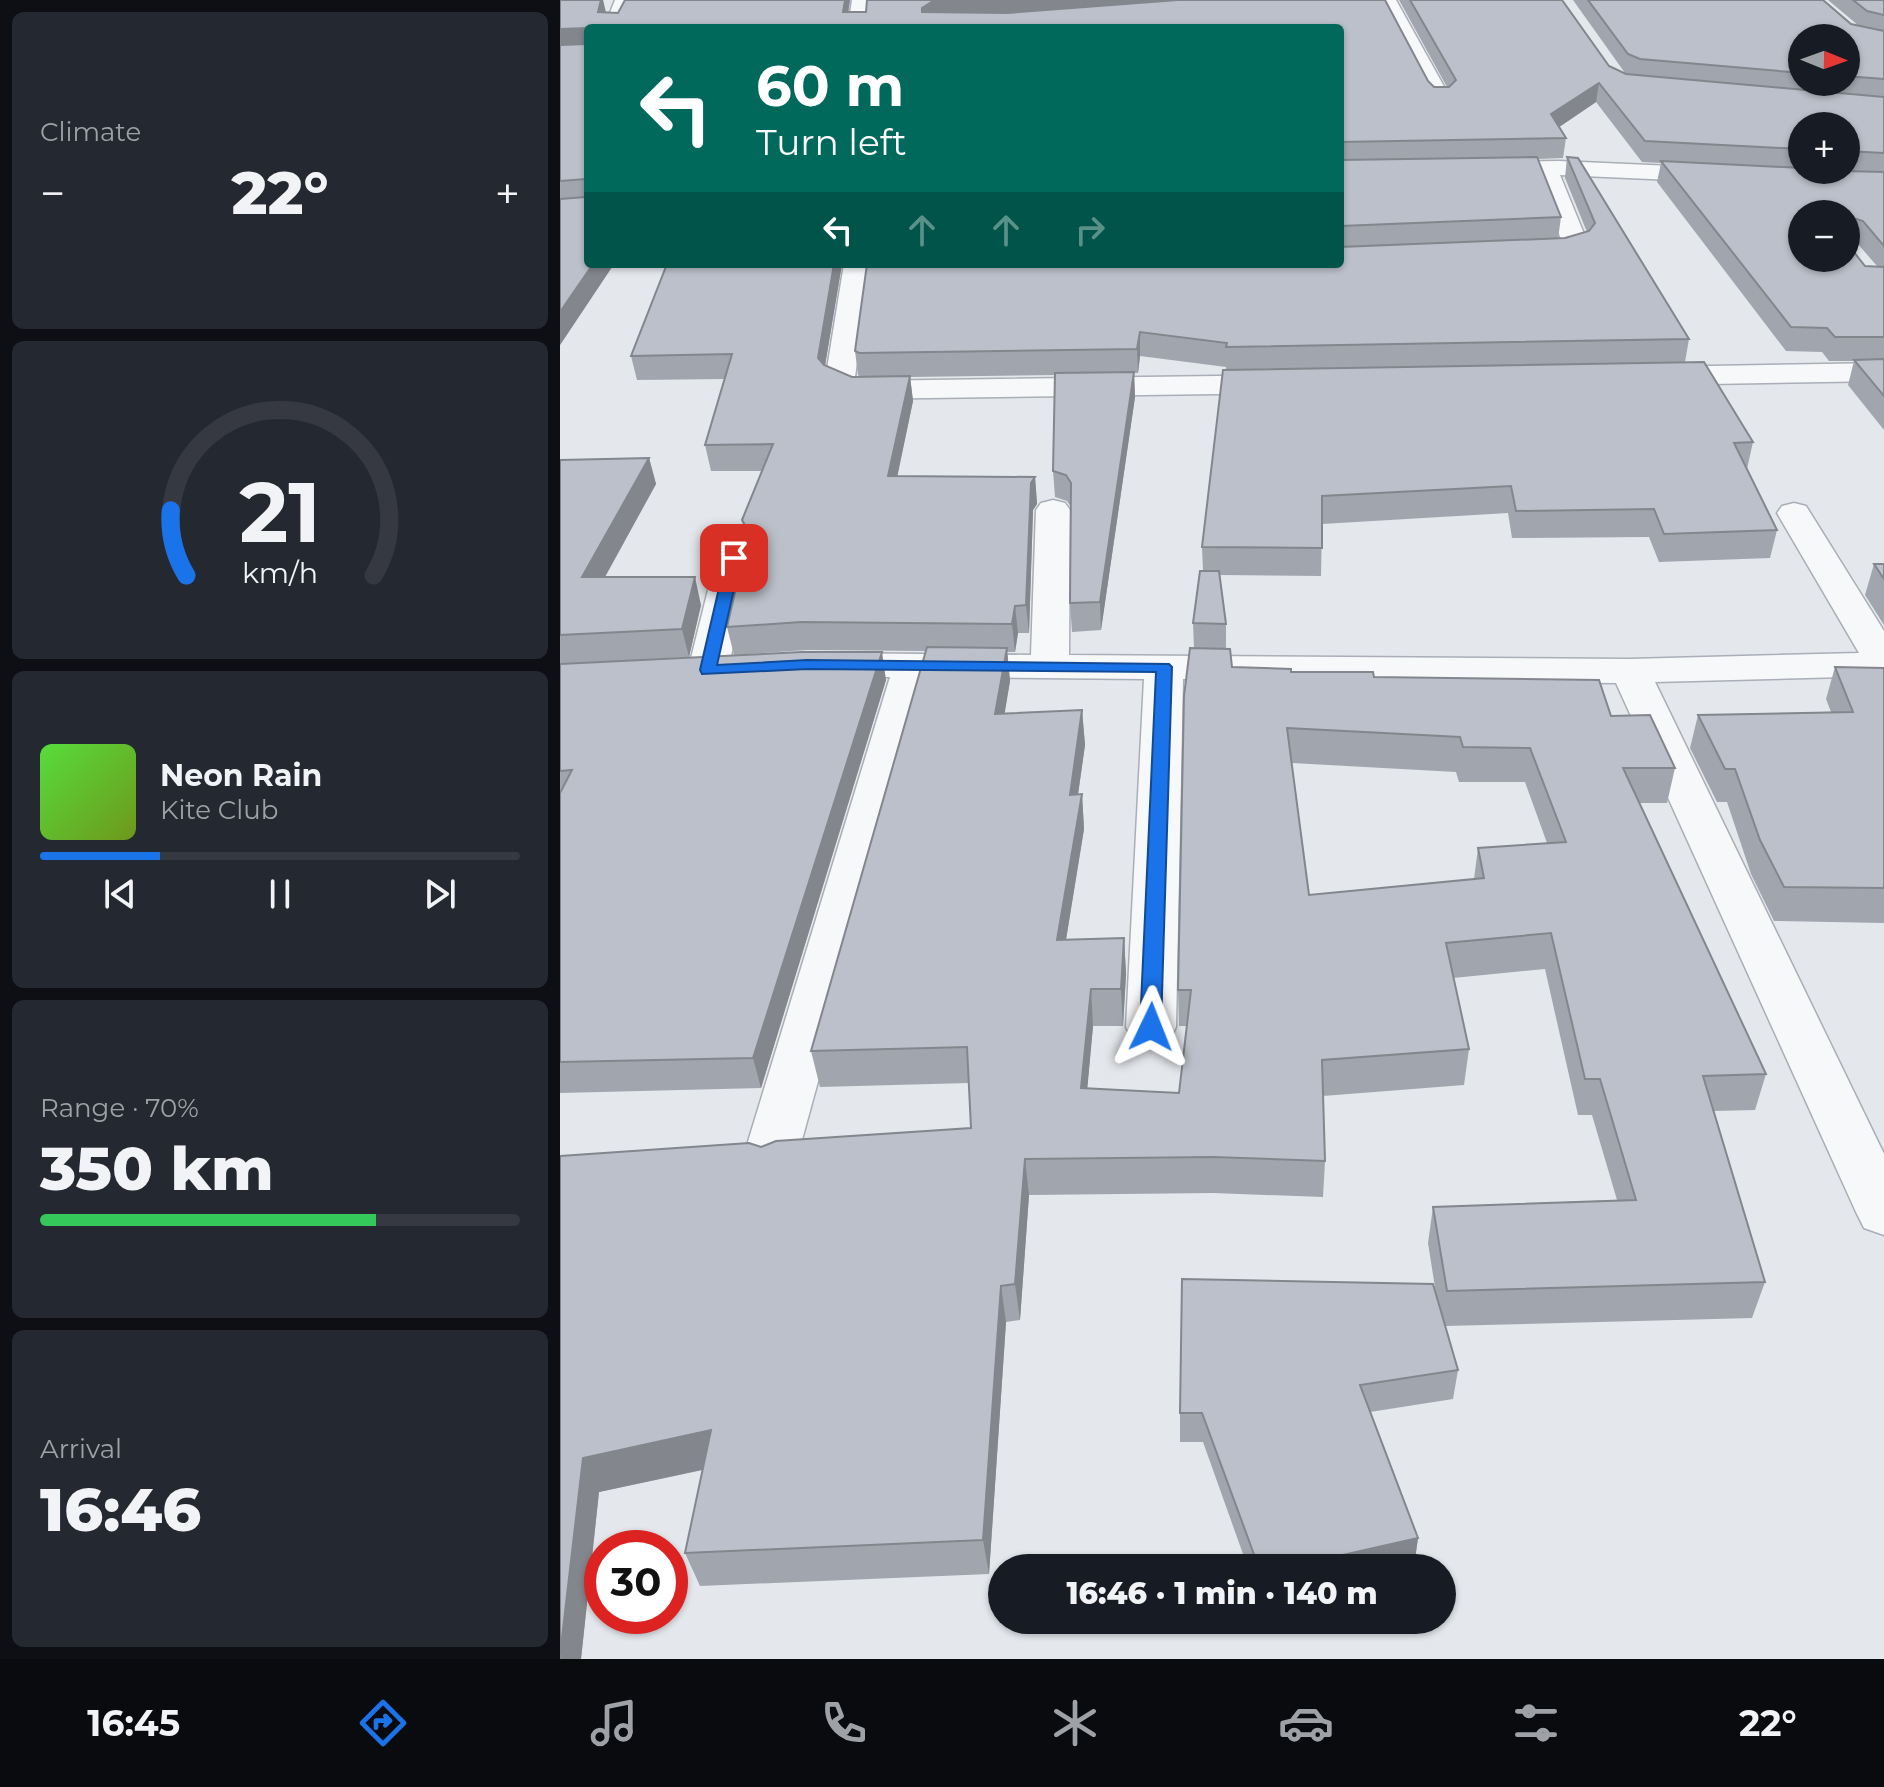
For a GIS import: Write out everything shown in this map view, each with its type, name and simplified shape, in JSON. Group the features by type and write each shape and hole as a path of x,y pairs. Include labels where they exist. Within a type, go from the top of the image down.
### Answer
{"street":[{"path":"615,24 624,0"},
{"path":"858,24 861,0"},
{"path":"1387,0 1440,99"},
{"path":"1500,253 1562,250 1576,246 1546,168"},
{"path":"1467,170 1546,168 1742,176"},
{"path":"856,268 840,381 856,390 1312,383"},
{"path":"1630,377 1884,372"},
{"path":"1050,666 1053,510"},
{"path":"793,665 1630,671 1884,663 1794,513"},
{"path":"734,558 693,671 751,668"},
{"path":"770,1158 913,665"},
{"path":"1151,1027 1164,667"},
{"path":"1630,671 1884,1212"}],"building":[{"path":"560,0 601,0 598,12 618,13 625,0 845,0 843,12 866,12 867,0 953,0 933,1 922,8 922,12 1007,13 1178,0 1385,0 1428,81 1434,87 1449,87 1456,80 1410,0 1562,0 1609,66 1626,74 1788,88 1788,96 1884,97 1884,153 1860,152 1860,112 1788,112 1788,148 1645,141 1599,83 1551,114 1566,138 1344,142 1344,24 584,24 584,28 560,29"},
{"path":"1588,0 1823,0 1851,24 1788,24 1788,72 1640,59 1628,54"},
{"path":"1853,0 1884,0 1884,15 1867,11"},
{"path":"1860,26 1884,31 1884,79 1860,77"},
{"path":"584,44 584,179 560,181 560,45"},
{"path":"1537,157 1561,217 1344,226 1344,160"},
{"path":"1567,157 1578,158 1689,339 1226,347 1227,343 1140,332 1137,349 855,351 866,268 1344,268 1344,247 1565,238 1589,231 1595,223"},
{"path":"1661,161 1788,167 1788,184 1860,184 1860,171 1884,172 1884,246 1860,220 1860,200 1788,200 1788,272 1860,272 1860,260 1865,266 1884,267 1884,337 1835,337 1827,328 1791,327"},
{"path":"584,197 584,268 590,268 560,312 560,199"},
{"path":"665,268 833,268 818,358 824,365 852,377 910,376 888,476 1035,477 1031,483 1026,605 1015,606 1012,624 801,622 727,627 749,532 742,520 773,444 705,445 732,354 631,356"},
{"path":"1884,359 1884,396 1854,360"},
{"path":"1704,362 1753,442 1734,443 1777,530 1664,534 1654,509 1516,511 1511,486 1322,496 1322,548 1202,547 1223,370"},
{"path":"1134,372 1100,602 1070,603 1071,483 1066,475 1053,471 1055,373"},
{"path":"649,458 582,577 695,577 682,629 560,635 560,460"},
{"path":"1874,564 1884,564 1884,579"},
{"path":"1200,571 1219,571 1226,624 1193,623"},
{"path":"927,647 1007,648 995,714 1082,710 1070,795 1082,794 1057,940 1124,938 1121,989 1091,989 1081,1088 1179,1093 1191,990 1178,990 1184,696 1190,648 1230,649 1232,667 1291,669 1291,672 1373,672 1374,677 1599,680 1611,716 1650,715 1675,768 1623,768 1766,1074 1703,1076 1765,1282 1447,1291 1433,1207 1636,1200 1600,1079 1585,1079 1551,933 1446,943 1469,1049 1322,1060 1325,1161 1213,1157 1025,1159 1015,1284 1001,1286 983,1540 688,1553 688,1539 711,1430 583,1458 560,1655 560,1156 749,1143 761,1147 776,1141 971,1128 967,1047 811,1051","holes":["1287,728 1460,737 1463,747 1530,748 1566,842 1478,848 1484,878 1309,895"]},
{"path":"802,652 882,652 753,1058 560,1062 560,793 572,770 560,771 560,664"},
{"path":"1835,667 1884,668 1884,888 1784,887 1760,840 1735,769 1725,769 1698,715 1853,712"},
{"path":"1182,1279 1433,1284 1458,1370 1360,1385 1418,1538 1347,1554 1254,1554 1202,1413 1180,1413"}],"route":[{"path":"734,558 708,670 807,665 1164,667 1151,1027"}]}
